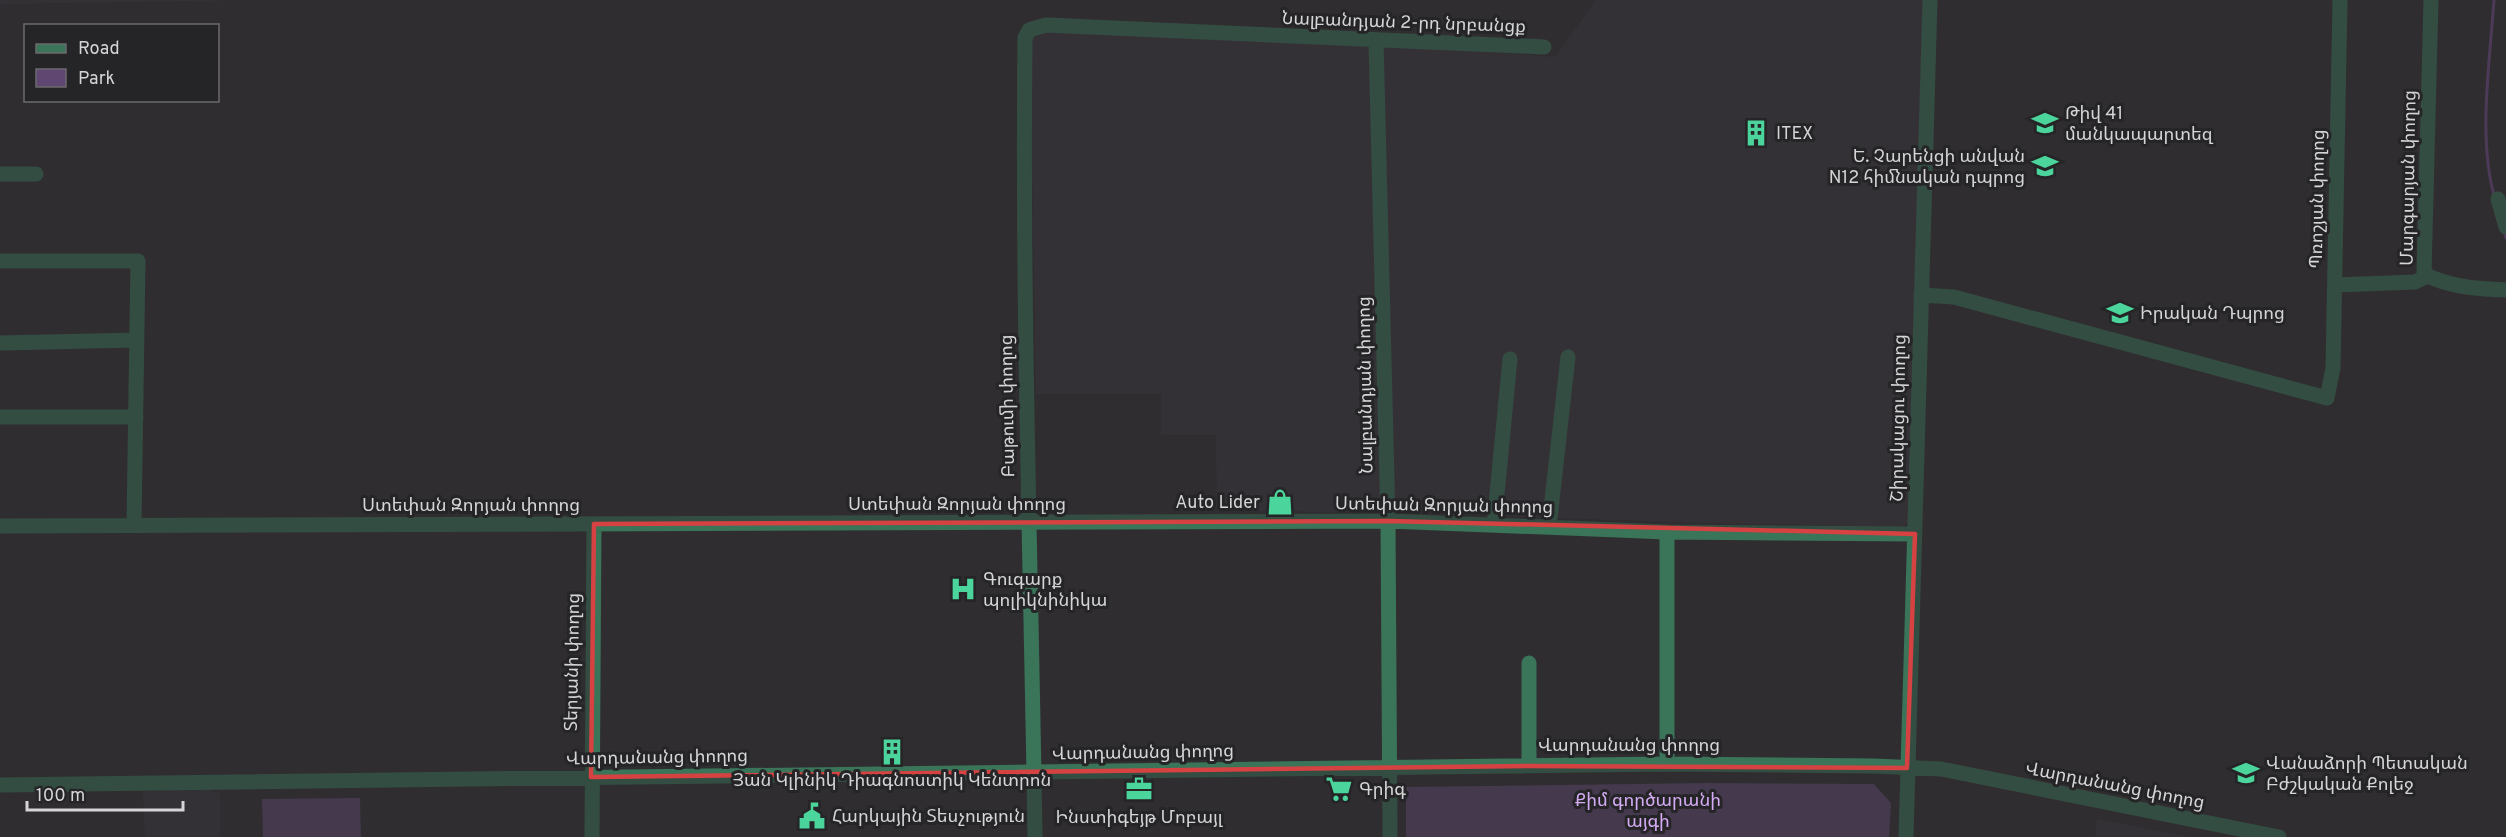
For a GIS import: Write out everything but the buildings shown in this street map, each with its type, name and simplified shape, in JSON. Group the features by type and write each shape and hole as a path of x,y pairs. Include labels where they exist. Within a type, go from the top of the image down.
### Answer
{"street":[{"name":"Շիրակացու փողոց","path":"1906,837 1930,0"},
{"name":"Պռոշյան փողոց","path":"1921,295 1954,297 2327,398 2333,368 2340,0"},
{"name":"Մարգարյան փողոց","path":"2431,0 2424,274 2435,280 2463,286 2506,290"},
{"name":"Նալբանդյան 2-րդ նրբանցք","path":"1046,25 1544,47"},
{"name":"Բաթումի փողոց","path":"1035,837 1023,189 1026,38 1029,30 1046,25"},
{"name":"Նալբանդյան փողոց","path":"1376,41 1388,521 1390,837"},
{"path":"0,174 36,174"},
{"path":"2498,199 2506,227"},
{"path":"0,261 138,261 134,524"},
{"path":"2334,285 2415,282 2428,276"},
{"path":"0,343 137,340"},
{"path":"1549,527 1568,357"},
{"path":"1494,525 1510,359"},
{"path":"0,417 136,417"},
{"name":"Ստեփան Զորյան փողոց","path":"0,526 1388,521 1667,531 1915,534"},
{"name":"Տերյանի փողոց","path":"592,837 594,524"},
{"path":"1667,531 1667,764"},
{"path":"1529,663 1529,766"},
{"name":"Վարդանանց փողոց","path":"0,785 1034,774 1667,764 1874,766 1941,769 2279,837"}],"highlighted area":[{"path":"1388,521 1915,534 1907,768 1529,766 591,777 594,524"}],"shaded area":[{"path":"0,0 251,0 0,4"},
{"path":"1596,0 1923,0 1911,518 1903,527 1672,522 1394,512 1217,511 1216,435 1161,435 1161,394 1036,394 1030,41 1039,30 1368,44 1555,57"},
{"path":"209,790 220,793 220,837 145,837 143,791"},
{"path":"2097,819 2190,837 2095,837"}],"green space":[{"name":"Քիմ գործարանի այգի","path":"1706,783 1874,784 1891,803 1889,837 1406,837 1406,787"},
{"path":"360,798 361,837 263,837 262,799"}],"waterway":[{"path":"2494,0 2486,98 2487,149 2494,195"},
{"path":"2504,231 2506,238"}],"place":[{"name":"Թիվ 41 մանկապարտեզ","path":"2045,123"},
{"name":"ITEX","path":"1756,133"},
{"name":"Ե. Չարենցի անվան N12 հիմնական դպրոց","path":"2045,166"},
{"name":"Իրական Դպրոց","path":"2120,313"},
{"name":"Auto Lider","path":"1280,502"},
{"name":"Գուգարք պոլիկնինիկա","path":"963,589"},
{"name":"Յան Կլինիկ Դիագնոստիկ Կենտրոն","path":"892,752"},
{"name":"Վանաձորի Պետական Բժշկական Քոլեջ","path":"2246,773"},
{"name":"Ինստիգեյթ Մոբայլ","path":"1139,789"},
{"name":"Գրիգ","path":"1339,789"},
{"name":"Հարկային Տեսչություն","path":"812,816"}]}
